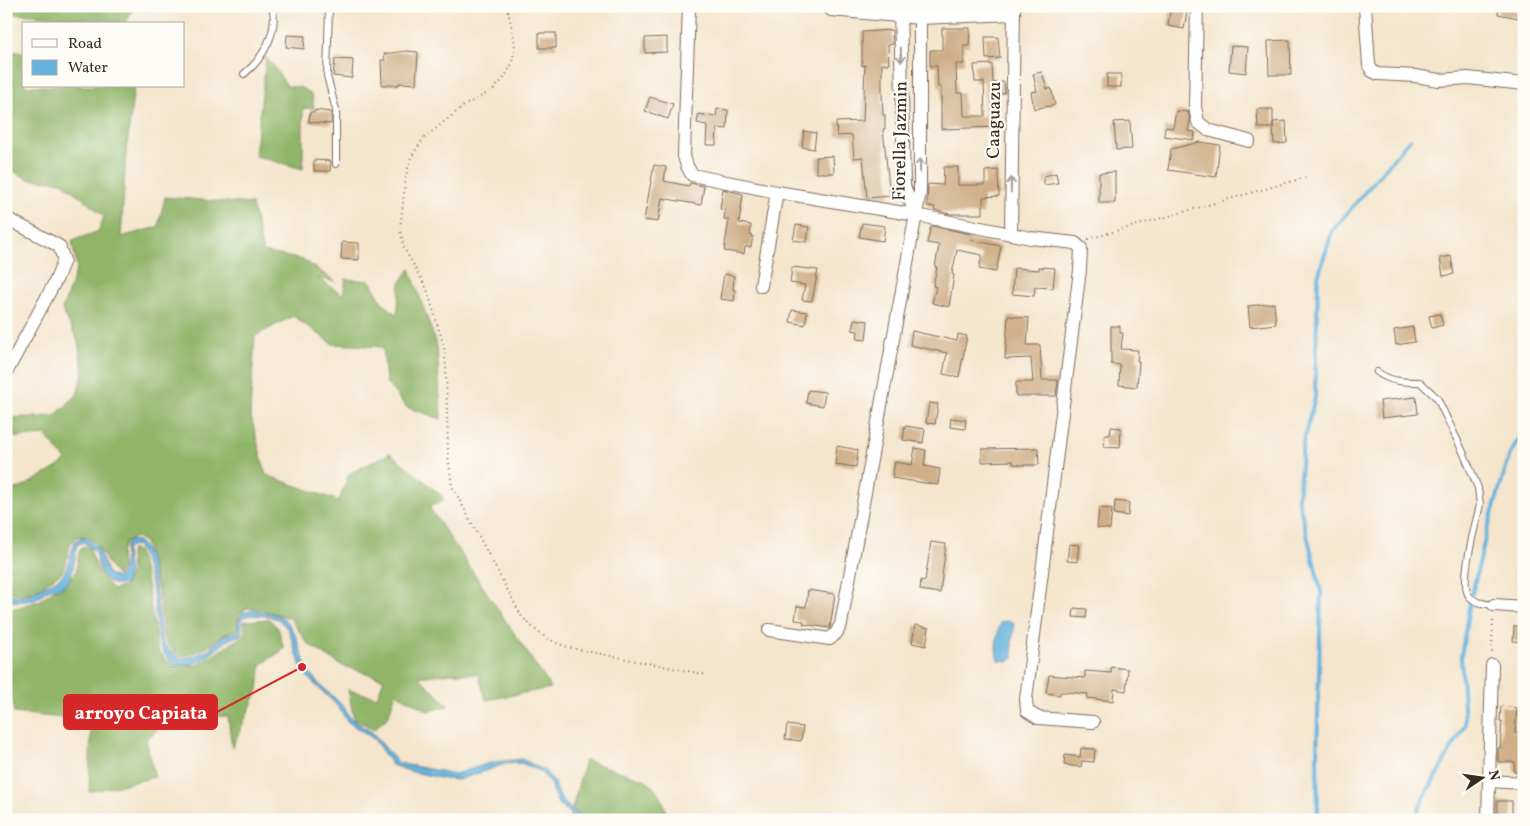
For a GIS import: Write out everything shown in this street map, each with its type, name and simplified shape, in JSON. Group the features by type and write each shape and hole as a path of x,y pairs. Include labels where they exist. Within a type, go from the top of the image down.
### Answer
{"street":[{"path":"689,6 684,156 692,175 1011,234 1075,242 1080,248 1080,270 1026,699 1027,711 1038,718 1093,722"},
{"path":"1197,6 1196,107 1198,122 1208,130 1249,141"},
{"path":"1365,6 1369,65 1372,71 1378,74 1415,76 1439,80 1468,78 1524,84"},
{"path":"831,10 920,12 1014,10"},
{"name":"Caaguazu","path":"1011,234 1014,10"},
{"name":"Fiorella Jazmin","path":"900,11 904,186 916,215"},
{"name":"Fiorella Jazmin","path":"916,215 920,188 920,12"},
{"path":"761,286 777,192"},
{"path":"769,630 830,639 837,632 845,607 916,215"},
{"path":"6,218 59,246 64,260 56,280 6,374"},
{"path":"1494,605 1524,607"},
{"path":"1488,820 1492,665"},
{"path":"1489,782 1524,784"}],"lane":[{"path":"244,74 256,65 264,53 272,31 272,6"},
{"path":"329,6 327,76 336,110 336,164"},
{"path":"1377,372 1386,379 1397,382 1420,382 1437,398 1464,454 1480,496 1480,505 1466,572 1466,591 1470,598 1475,601 1494,605"}],"path":[{"path":"507,6 515,44 512,64 504,78 493,90 465,105 424,138 411,157 406,176 400,229 404,248 427,289 444,347 448,456 452,486 522,616 534,629 555,644 708,675"},
{"path":"1075,242 1307,177"},
{"path":"1492,665 1494,605"}],"green space":[{"path":"6,6 135,6 127,22 6,13"},
{"path":"6,50 22,53 22,88 134,88 126,154 121,237 158,227 165,197 252,204 263,252 304,260 336,282 317,278 343,295 346,279 370,281 382,302 397,315 400,283 410,269 437,346 441,419 406,407 386,382 383,347 333,344 293,316 255,336 250,413 266,475 339,501 349,474 390,453 442,496 444,501 429,507 551,688 486,700 478,674 451,673 419,677 449,706 428,711 396,693 388,717 374,729 354,719 348,690 377,697 384,679 341,665 308,644 290,618 260,609 247,608 239,614 237,630 225,634 209,646 182,657 171,649 164,640 158,590 145,542 136,537 125,542 121,553 122,569 117,576 92,540 78,536 70,544 62,572 33,592 20,594 6,591 6,490 21,488 56,468 66,460 45,435 6,438 6,418 54,416 77,395 83,372 78,341 62,310 77,268 72,241 99,231 104,216 62,182 29,179 6,168"},
{"path":"266,58 287,86 302,88 312,95 314,109 303,108 303,169 255,156"},
{"path":"83,546 90,548 98,570 113,590 125,586 131,572 130,551 134,549 138,552 146,578 158,651 172,666 198,665 244,635 245,621 269,619 278,628 284,649 261,665 258,690 232,748 228,716 170,717 146,740 155,777 89,792 91,727 73,719 14,713 12,696 6,695 6,611 39,601 54,590 61,589 76,572 79,552"},
{"path":"585,760 646,780 660,794 669,820 569,820"}],"water":[{"path":"85,537 98,548 108,574 116,578 123,571 125,551 128,541 138,541 144,548 153,573 162,642 181,659 208,650 224,635 237,632 239,630 238,622 242,613 254,610 275,614 288,623 295,634 307,669 318,683 344,707 348,715 372,732 398,763 455,774 494,762 522,759 544,770 554,782 564,802 573,811 589,820 580,820 558,804 550,783 540,771 521,763 506,764 458,780 444,779 392,765 374,739 348,722 336,704 309,679 300,664 289,631 278,619 268,616 249,615 243,618 241,635 230,639 204,659 182,665 172,662 165,655 160,645 152,587 145,562 136,545 130,546 126,551 129,572 125,584 112,584 107,581 100,570 95,551 83,542 77,545 73,568 66,584 45,591 41,596 32,600 6,601 6,593 19,596 30,594 60,577 67,566 75,541"},
{"path":"1001,622 1013,622 1014,629 1012,642 1013,658 1009,661 998,660 996,646 998,631"}],"building":[{"path":"1171,6 1188,6 1184,29 1168,26"},
{"path":"1499,6 1520,6 1518,18 1498,14"},
{"path":"942,28 970,28 969,46 964,46 964,64 956,64 957,93 963,93 964,116 985,116 984,82 975,82 974,65 992,64 993,83 1004,82 1005,93 999,94 1001,127 941,129 941,87 938,87 937,66 930,66 930,50 942,50"},
{"path":"892,30 893,44 888,45 889,64 882,64 883,115 885,115 885,129 883,129 890,196 867,198 863,157 854,158 852,135 837,136 836,122 863,121 865,65 862,66 862,32"},
{"path":"539,33 556,33 556,48 539,48"},
{"path":"287,35 305,36 304,49 286,47"},
{"path":"667,37 667,52 645,53 645,38"},
{"path":"985,37 998,37 1000,58 986,59"},
{"path":"1290,40 1291,75 1269,75 1268,41"},
{"path":"1231,46 1248,47 1246,73 1229,71"},
{"path":"406,51 418,52 416,84 382,85 381,60 385,60 384,54"},
{"path":"335,59 353,60 352,78 333,76"},
{"path":"1042,72 1047,89 1051,88 1055,105 1034,109 1031,92 1037,91 1033,74"},
{"path":"1107,74 1121,74 1121,87 1107,87"},
{"path":"650,97 673,104 668,119 645,111"},
{"path":"717,109 728,110 727,129 717,128 716,145 706,145 707,125 697,123 699,114 716,117"},
{"path":"1257,109 1273,109 1273,128 1258,128"},
{"path":"315,110 331,112 331,124 309,122 310,112 315,112"},
{"path":"1176,111 1188,112 1190,121 1188,131 1195,132 1194,140 1164,136 1165,127 1173,128"},
{"path":"1130,121 1132,149 1116,150 1114,122"},
{"path":"1286,121 1287,143 1274,144 1273,122"},
{"path":"804,131 816,133 814,149 802,147"},
{"path":"1200,142 1220,145 1216,177 1168,170 1171,149"},
{"path":"833,156 834,173 816,173 816,157"},
{"path":"314,160 331,161 330,171 314,171"},
{"path":"654,165 666,167 664,181 689,186 690,183 704,186 701,205 662,198 658,222 644,220"},
{"path":"944,167 958,167 958,185 985,185 985,171 998,170 999,196 983,197 983,214 950,214 934,210 935,207 927,206 928,184 943,185"},
{"path":"1115,172 1115,203 1099,203 1099,173"},
{"path":"1056,173 1058,183 1044,185 1044,176"},
{"path":"723,189 743,194 739,223 751,225 750,235 753,236 751,247 745,247 744,254 724,251 729,220 724,219 725,210 720,209"},
{"path":"862,223 885,226 883,241 859,237"},
{"path":"796,225 809,227 807,242 793,240"},
{"path":"931,226 971,234 970,240 1001,246 996,272 979,269 982,255 957,250 952,274 954,275 949,307 932,303 936,287 933,286 939,245 927,243"},
{"path":"342,242 359,243 359,260 341,259"},
{"path":"1451,256 1454,274 1443,276 1440,258"},
{"path":"792,267 818,270 812,301 802,300 805,285 790,283"},
{"path":"1039,267 1055,268 1053,288 1035,287 1034,296 1012,294 1014,268 1039,270"},
{"path":"724,274 734,276 734,301 720,299"},
{"path":"1274,303 1276,324 1250,327 1248,306"},
{"path":"792,310 807,312 805,325 790,322"},
{"path":"1440,314 1443,325 1432,328 1429,316"},
{"path":"1008,316 1029,318 1027,345 1040,345 1042,380 1058,380 1056,396 1016,396 1016,382 1033,382 1031,358 1005,359"},
{"path":"854,319 868,321 866,340 857,339 858,331 852,330"},
{"path":"1111,326 1120,326 1120,333 1123,333 1121,349 1138,350 1137,387 1119,385 1120,365 1111,364"},
{"path":"1413,327 1415,342 1396,345 1394,330"},
{"path":"912,331 957,341 958,334 967,336 959,377 943,374 947,353 910,345"},
{"path":"808,390 825,392 823,406 806,403"},
{"path":"1416,397 1418,414 1382,418 1380,401"},
{"path":"929,403 938,404 935,424 926,423"},
{"path":"951,418 966,420 965,429 950,427"},
{"path":"905,426 925,429 923,443 903,440"},
{"path":"1111,427 1121,428 1120,448 1104,447 1105,435 1110,435"},
{"path":"837,446 858,450 856,467 835,464"},
{"path":"915,448 926,450 924,466 940,469 938,485 892,478 895,462 912,465"},
{"path":"1038,448 1039,465 1013,464 1013,461 982,462 982,449"},
{"path":"1115,501 1129,503 1128,516 1114,514"},
{"path":"1099,508 1112,509 1110,529 1097,528"},
{"path":"931,542 946,544 940,593 920,590 921,580 925,581"},
{"path":"1069,544 1079,545 1077,562 1067,561"},
{"path":"808,590 835,594 830,628 803,624 804,621 795,620 797,606 806,607"},
{"path":"1074,608 1087,609 1086,618 1073,617"},
{"path":"915,625 929,628 926,646 912,643"},
{"path":"1514,626 1524,626 1524,642 1513,641"},
{"path":"1111,667 1128,669 1126,691 1114,689 1113,701 1087,698 1088,694 1060,692 1060,695 1046,693 1049,675 1085,678 1085,671 1111,673"},
{"path":"1501,706 1517,708 1515,733 1522,733 1521,741 1524,741 1524,773 1514,772 1515,762 1498,762 1502,721 1500,721"},
{"path":"787,725 803,727 801,741 785,739"},
{"path":"1081,748 1095,749 1094,762 1082,761 1081,767 1064,765 1065,755 1080,757"},
{"path":"1497,801 1512,801 1512,820 1497,820"}],"waterway":[{"path":"1318,820 1317,756 1321,591 1298,499 1303,442 1315,398 1318,277 1332,231 1410,139"},
{"path":"1472,594 1486,534 1510,454 1524,430"},
{"path":"1414,820 1424,797 1465,725 1461,656 1470,602"}],"place":[{"name":"arroyo Capiata","path":"302,667"}]}
